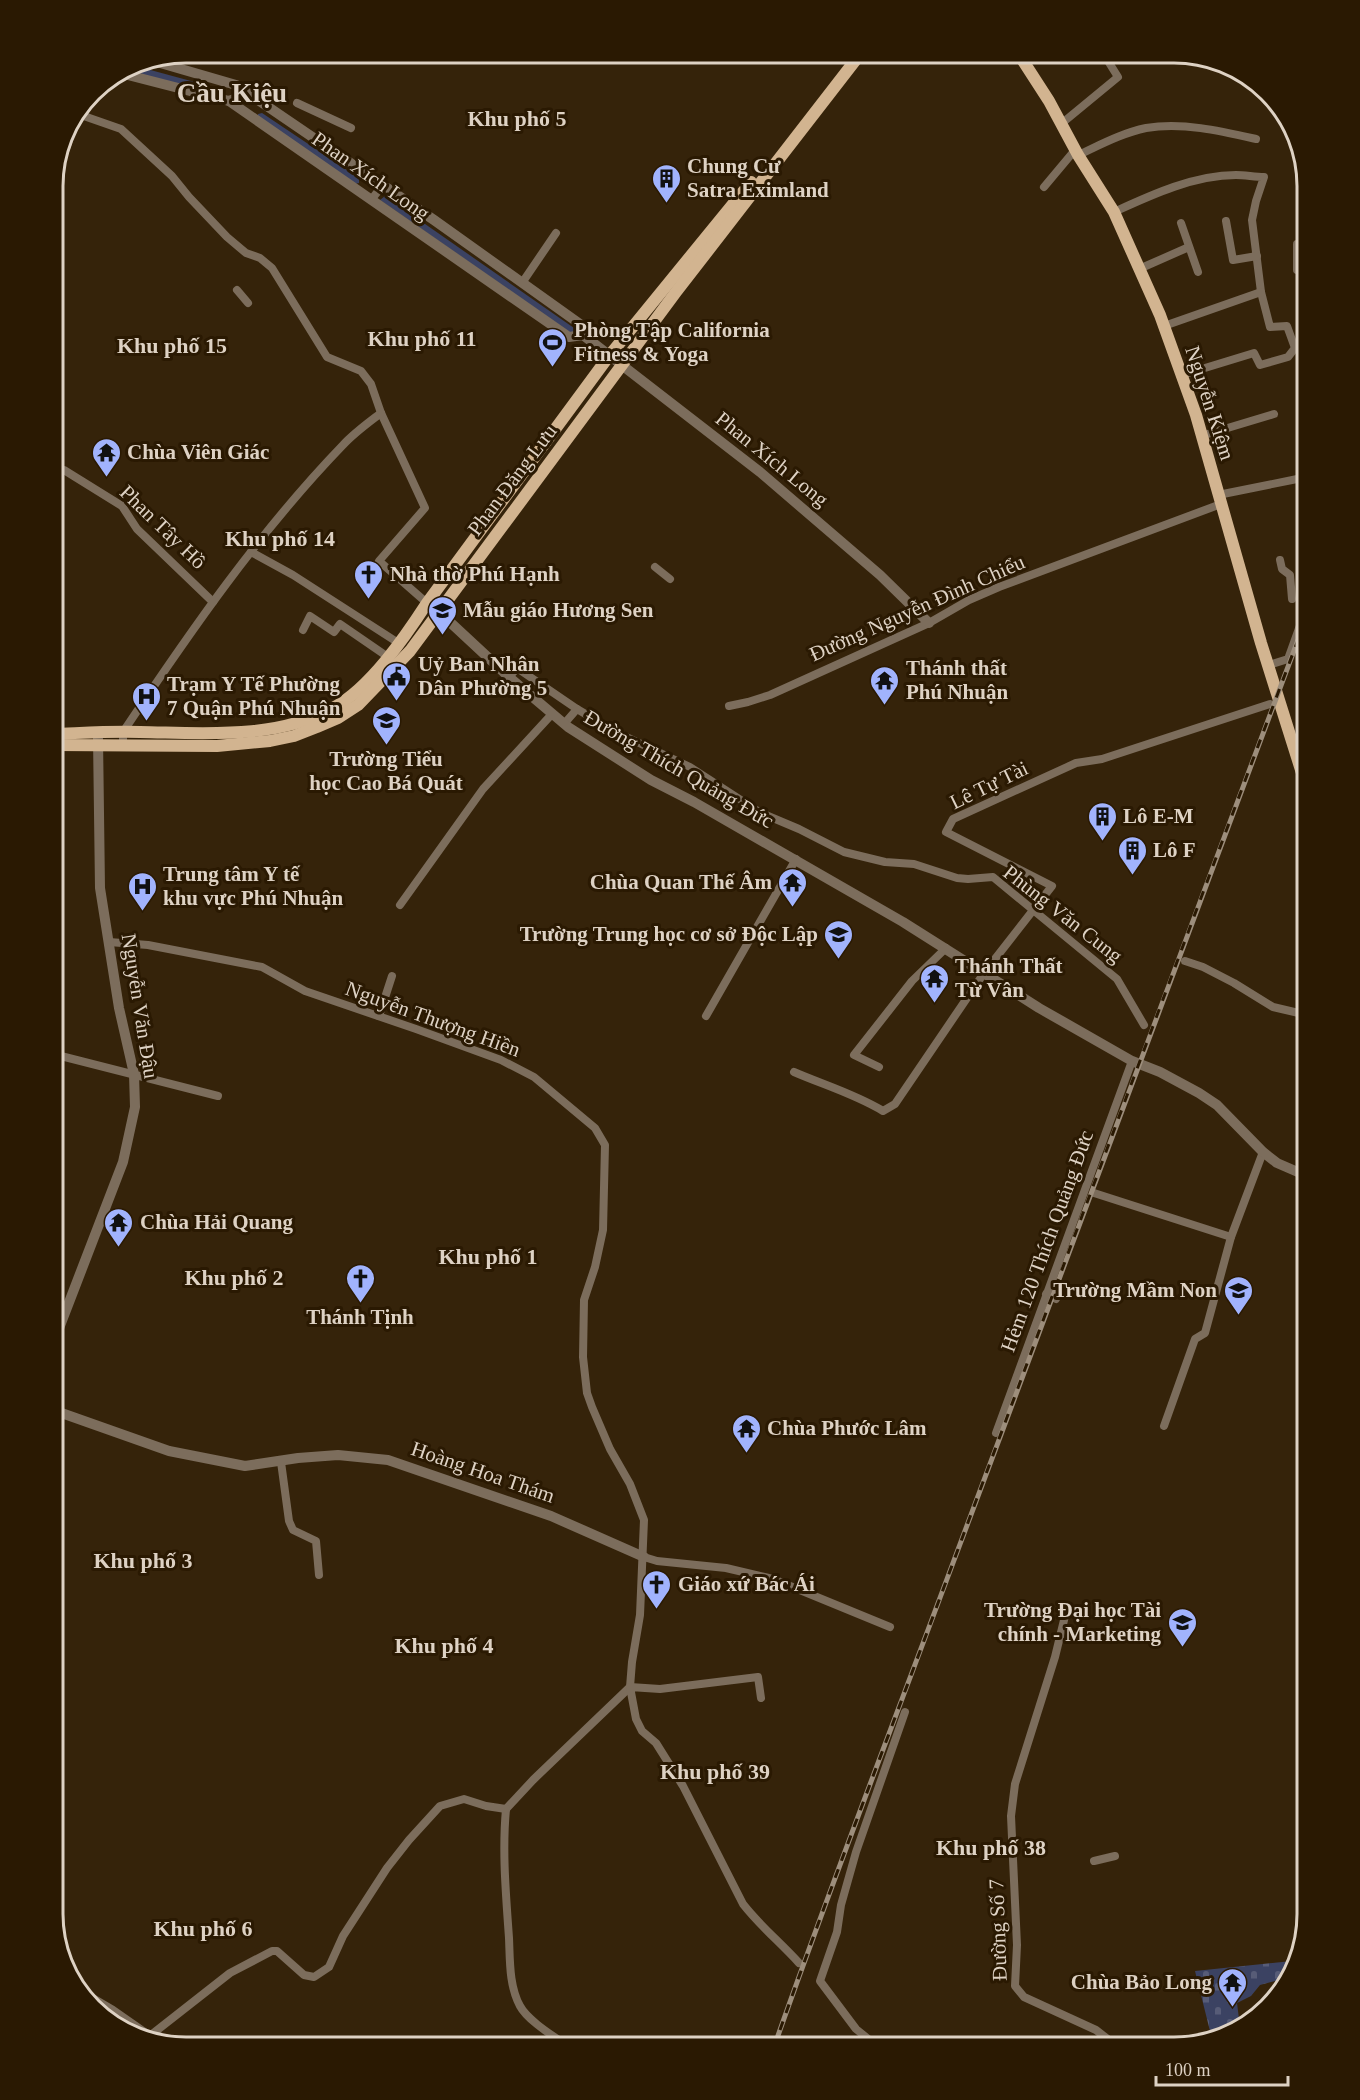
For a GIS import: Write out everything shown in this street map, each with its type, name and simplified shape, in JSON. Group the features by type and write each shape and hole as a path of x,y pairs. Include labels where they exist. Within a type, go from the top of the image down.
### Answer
{"main road":[{"name":"Phan Đăng Lưu","path":"63,735 123,738 219,733 292,725 334,707 355,693 400,644 427,603 609,356 745,190 843,63"},
{"name":"Phan Đăng Lưu","path":"123,738 217,746 270,741 317,728 358,705 410,651 621,366 853,63"},
{"name":"Nguyễn Kiệm","path":"1024,63 1114,212 1164,326 1201,436 1297,754"},
{"path":"427,603 438,611"},
{"name":"Phan Đăng Lưu","path":"63,743 98,738"}],"street":[{"path":"1061,124 1118,77 1109,63"},
{"name":"Phan Xích Long","path":"166,65 234,86 383,185 580,324 583,334 621,366 760,472 880,575 929,623"},
{"name":"Phan Xích Long","path":"132,76 227,100 353,185 371,200 569,337 583,334"},
{"path":"227,100 222,95 222,89 234,86"},
{"path":"297,104 351,128"},
{"path":"86,115 121,129 172,176 227,237 272,268 327,357 361,371 371,384 381,413 425,507 379,561 427,603"},
{"path":"1044,187 1076,152 1148,128 1187,127 1222,131 1256,139"},
{"path":"1114,212 1161,190 1202,180 1234,175 1264,177 1252,220 1261,292 1270,327 1287,326 1295,348 1287,357 1260,365 1254,353 1182,375"},
{"path":"371,200 383,185"},
{"path":"1226,221 1233,260 1257,256"},
{"path":"1181,223 1198,272"},
{"path":"522,283 556,233"},
{"path":"1297,244 1297,270"},
{"path":"1139,269 1189,247"},
{"path":"237,290 248,303"},
{"path":"1164,326 1261,292"},
{"path":"123,738 180,646 287,505 344,443 381,413"},
{"path":"1201,436 1274,414"},
{"name":"Phan Tây Hồ","path":"63,470 122,506 137,529 213,602"},
{"name":"Đường Nguyễn Đình Chiểu","path":"729,706 770,695 929,623 969,600 999,587 1220,500 1297,480"},
{"path":"251,552 293,575 400,644"},
{"path":"1280,561 1282,569 1290,575 1292,599"},
{"path":"655,567 670,579"},
{"name":"Đường Thích Quảng Đức","path":"438,611 539,704 564,724 651,780 814,870 946,948"},
{"path":"303,630 310,616 334,632 340,624 388,657"},
{"path":"1269,665 1288,659 1297,635"},
{"name":"Phùng Văn Cung","path":"509,677 517,668 549,691 616,732 690,767 761,813 844,852 885,862 914,864 957,878 993,877 1117,979 1144,1025"},
{"path":"539,704 549,691"},
{"name":"Lê Tự Tài","path":"794,1071 858,1097 883,1111 895,1104 984,973 1052,886 946,832 953,819 1076,763 1102,759 1270,704"},
{"path":"564,724 577,709"},
{"path":"400,905 483,789 552,714"},
{"name":"Nguyễn Văn Đậu","path":"63,1318 123,1162 135,1107 134,1074 118,1008 99,864 98,738"},
{"path":"706,1016 796,860"},
{"name":"Nguyễn Thượng Hiền","path":"109,942 148,945 262,967 304,991 501,1060 534,1077 595,1128 605,1145 603,1230 595,1267 584,1300 583,1357 590,1400 610,1449 630,1484 644,1520 640,1615 630,1687 636,1719 642,1731 656,1743 683,1786 743,1904 756,1921 783,1944 800,1963"},
{"path":"879,1067 854,1055 912,981 946,948 1040,1008 1132,1061 1160,1072 1199,1093 1217,1105 1263,1152 1277,1163 1297,1171"},
{"path":"1185,961 1234,983 1273,1007 1297,1012"},
{"path":"379,1016 392,976"},
{"path":"63,1056 218,1096"},
{"name":"Hẻm 120 Thích Quảng Đức","path":"996,1433 1132,1061"},
{"path":"1164,1426 1196,1339 1205,1333 1232,1237 1263,1152"},
{"path":"1094,1194 1232,1237"},
{"path":"1046,1294 1056,1299"},
{"name":"Hoàng Hoa Thám","path":"63,1414 169,1451 245,1466 338,1455 388,1460 551,1516 644,1557 657,1561 726,1568 780,1581 890,1627"},
{"path":"281,1462 289,1521 293,1530 316,1541 318,1575"},
{"name":"Đường Số 7","path":"1065,1616 1055,1657 1015,1784 1011,1816 1017,1945 1015,1986 1024,1997 1096,2030 1105,2037"},
{"path":"555,2037 520,2008 513,1988 506,1899 504,1831 506,1809 630,1687 660,1689 758,1677 761,1698"},
{"path":"866,2037 856,2028 820,1981 837,1932 841,1905 856,1852 905,1712"},
{"path":"157,2033 230,1973 272,1951 277,1951 304,1975 314,1977 329,1967 344,1936 387,1868 440,1806 464,1799 506,1809"},
{"path":"1094,1861 1115,1857"},
{"path":"108,2008 134,2025"}],"green space":[{"path":"148,69 202,84 204,88 201,91 138,74"},
{"path":"262,113 359,178 359,183 355,184 258,117 258,114"},
{"path":"385,196 574,328 575,332 572,334 380,200"},
{"name":"Chùa Bảo Long","path":"1288,1961 1276,1981 1260,1985 1251,1996 1237,2003 1239,2018 1210,2031 1195,1971"}],"railway":[{"path":"778,2037 859,1813 1297,643"}],"place":[{"name":"Chung Cư Satra Eximland","path":"666,204"},
{"name":"Phòng Tập California Fitness & Yoga","path":"553,368"},
{"name":"Chùa Viên Giác","path":"106,478"},
{"name":"Nhà thờ Phú Hạnh","path":"369,600"},
{"name":"Mẫu giáo Hương Sen","path":"442,636"},
{"name":"Uỷ Ban Nhân Dân Phường 5","path":"397,702"},
{"name":"Thánh thất Phú Nhuận","path":"885,706"},
{"name":"Trạm Y Tế Phường 7 Quận Phú Nhuận","path":"146,722"},
{"name":"Trường Tiểu học Cao Bá Quát","path":"386,746"},
{"name":"Lô E-M","path":"1102,842"},
{"name":"Lô F","path":"1132,876"},
{"name":"Chùa Quan Thế Âm","path":"793,908"},
{"name":"Trung tâm Y tế khu vực Phú Nhuận","path":"142,912"},
{"name":"Trường Trung học cơ sở Độc Lập","path":"839,960"},
{"name":"Thánh Thất Từ Vân","path":"934,1004"},
{"name":"Chùa Hải Quang","path":"119,1248"},
{"name":"Thánh Tịnh","path":"360,1304"},
{"name":"Trường Mầm Non","path":"1238,1316"},
{"name":"Chùa Phước Lâm","path":"746,1454"},
{"name":"Giáo xứ Bác Ái","path":"657,1610"},
{"name":"Trường Đại học Tài chính - Marketing","path":"1182,1648"},
{"name":"Chùa Bảo Long","path":"1233,2008"}],"district":[{"name":"Cầu Kiệu","path":"232,93"},
{"name":"Khu phố 5","path":"517,118"},
{"name":"Khu phố 11","path":"422,338"},
{"name":"Khu phố 15","path":"172,345"},
{"name":"Khu phố 14","path":"280,538"},
{"name":"Khu phố 1","path":"488,1256"},
{"name":"Khu phố 2","path":"234,1277"},
{"name":"Khu phố 3","path":"143,1560"},
{"name":"Khu phố 4","path":"444,1645"},
{"name":"Khu phố 39","path":"715,1771"},
{"name":"Khu phố 38","path":"991,1847"},
{"name":"Khu phố 6","path":"203,1928"}]}
